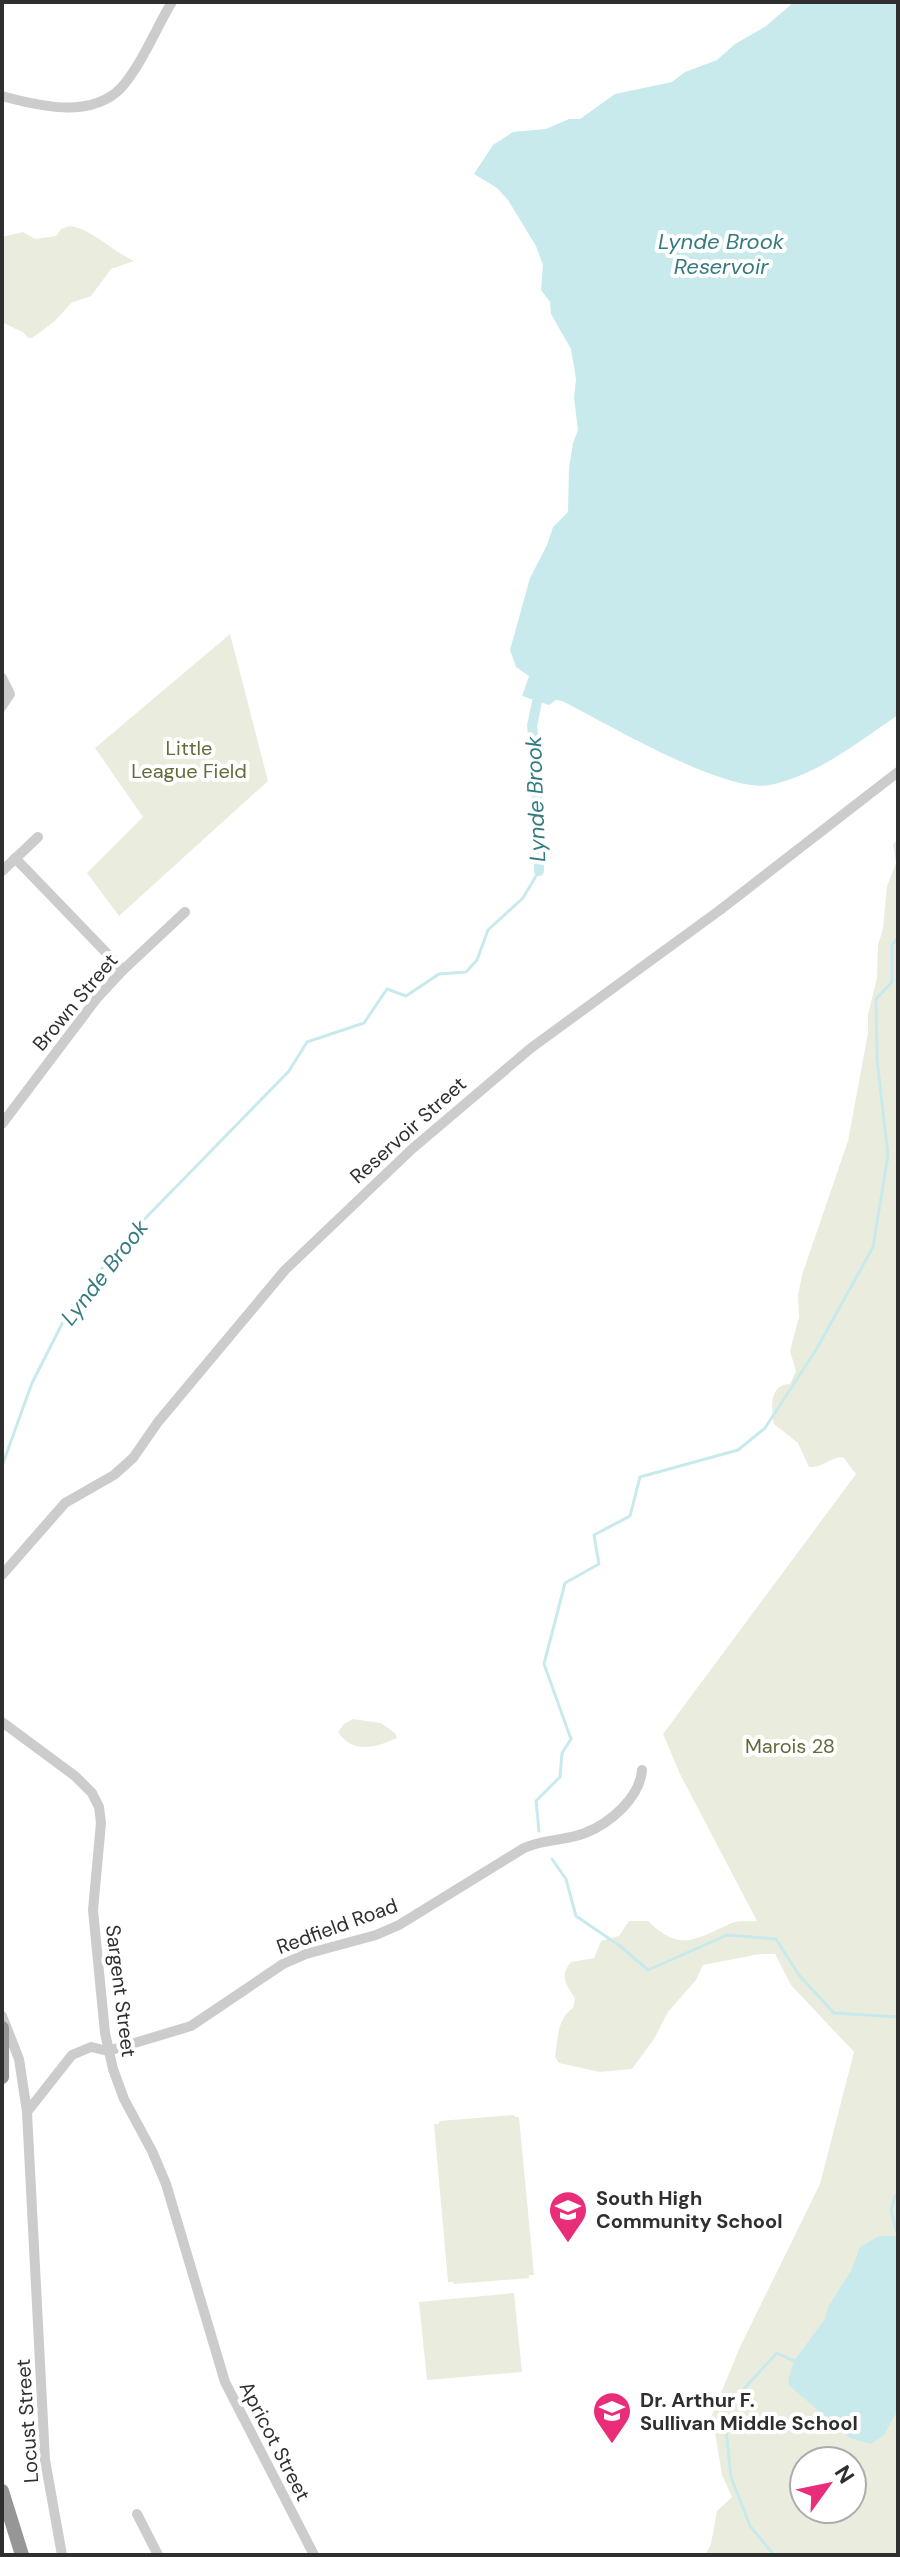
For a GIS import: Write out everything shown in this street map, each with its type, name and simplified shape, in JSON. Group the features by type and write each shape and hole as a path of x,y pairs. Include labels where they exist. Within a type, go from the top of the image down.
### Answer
{"highway":[{"path":"2,2028 2,2077"},
{"path":"2,2491 22,2555"}],"street":[{"path":"2,96 58,107 78,107 108,97 123,85 172,2"},
{"path":"2,678 10,693 10,698 2,706"},
{"name":"Reservoir Street","path":"2,1575 65,1503 114,1475 129,1462 285,1270 412,1149 531,1048 720,910 898,772"},
{"path":"2,871 38,837"},
{"path":"15,858 123,970"},
{"name":"Brown Street","path":"2,1124 81,1017 123,970 185,912"},
{"name":"Sargent Street","path":"2,1722 75,1776 92,1793 99,1807 101,1823 93,1910 108,2051 124,2099 161,2171 213,2340"},
{"name":"Redfield Road","path":"27,2112 74,2054 91,2047 108,2051 191,2026 293,1958 383,1932 426,1910 524,1848 598,1827 630,1798 640,1781 642,1770"},
{"name":"Locust Street","path":"2,2016 19,2059 27,2112 43,2440 62,2555"},
{"name":"Apricot Street","path":"213,2340 230,2395 314,2555"},
{"path":"137,2514 158,2555"}],"green space":[{"path":"70,226 87,232 134,261 111,269 91,296 71,303 55,321 28,338 2,322 2,237 23,232 35,239 56,236 61,229"},
{"name":"Little League Field","path":"230,634 268,781 119,916 87,873 143,817 95,748"},
{"name":"Marois 28","path":"898,840 898,2555 705,2555 711,2544 717,2511 732,2497 722,2475 712,2415 740,2347 820,2184 854,2052 791,1985 775,1954 760,1954 703,1965 696,1980 668,2012 654,2039 632,2069 600,2072 559,2063 555,2057 561,2023 573,2008 575,1998 565,1980 567,1967 571,1962 594,1958 601,1941 619,1936 629,1921 648,1921 670,1937 689,1940 735,1922 757,1921 680,1774 663,1734 856,1474 843,1457 809,1467 798,1443 774,1424 772,1405 778,1388 790,1384 796,1371 790,1351 799,1317 798,1295 848,1141 868,1033 868,1014 877,978 878,945 883,929 887,886 896,863 893,844"},
{"path":"353,1719 381,1723 397,1738 366,1747 351,1744 338,1732"},
{"path":"519,2117 534,2275 529,2275 529,2278 448,2282 434,2124 439,2124 439,2121"},
{"path":"514,2293 522,2372 427,2380 419,2302"}],"water":[{"name":"Lynde Brook Reservoir","path":"794,2 898,2 898,715 805,774 770,785 750,785 725,779 666,755 562,701 556,700 549,705 522,696 529,676 516,667 510,650 530,578 553,527 568,512 569,468 578,430 574,398 576,379 571,349 551,314 550,302 541,290 543,265 536,246 508,200 497,188 474,174 493,145 513,132 546,129 569,119 580,119 615,94 672,82 685,72 717,60"},
{"path":"879,2236 898,2236 898,2410 884,2435 871,2444 850,2438 790,2386 788,2379 794,2361 825,2319 828,2307 851,2271 860,2247"}],"waterway":[{"name":"Lynde Brook","path":"537,702 532,726 539,871"},
{"name":"Lynde Brook","path":"2,1466 32,1383 69,1310 128,1236 289,1071 307,1042 364,1023 387,989 406,996 439,974 466,972 477,960 488,930 523,898 539,871"},
{"path":"539,1831 536,1801 560,1777 562,1753 571,1739 544,1664 565,1583 599,1564 594,1535 630,1516 640,1477 738,1450 765,1428 816,1350 873,1247 888,1155 877,1060 876,999 892,982 892,945 898,938"},
{"path":"552,1859 566,1879 576,1916 620,1946 648,1970 727,1935 776,1939 799,1975 834,2013 898,2017"},
{"path":"898,2194 891,2210 898,2237"},
{"path":"774,2555 750,2526 731,2477 724,2410 777,2353 797,2360"}],"place":[{"name":"South High Community School","path":"568,2244"},
{"name":"Dr. Arthur F. Sullivan Middle School","path":"612,2445"}]}
